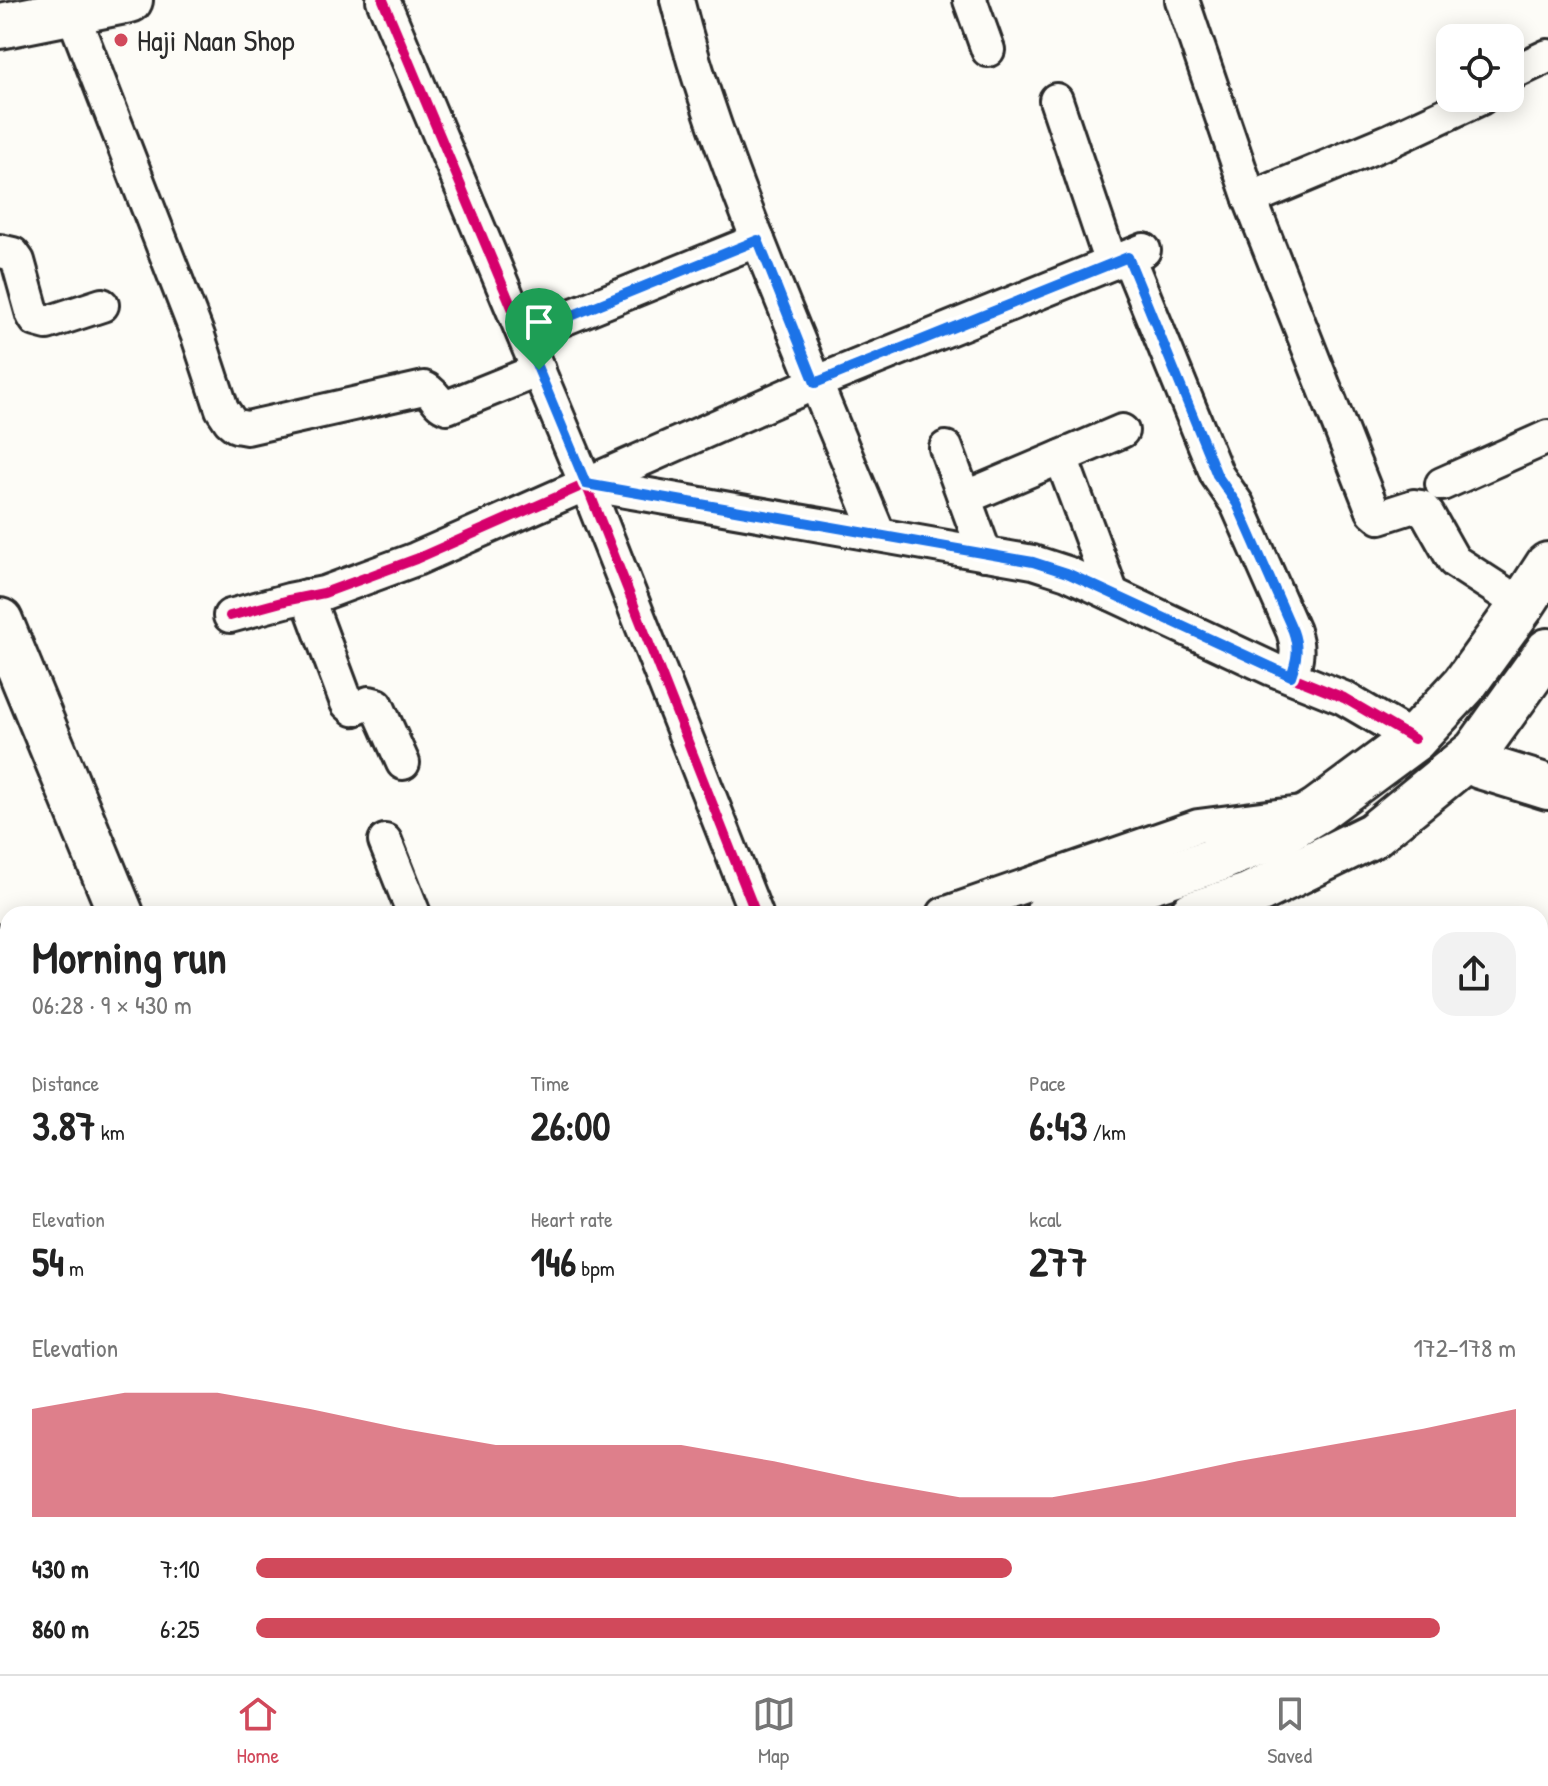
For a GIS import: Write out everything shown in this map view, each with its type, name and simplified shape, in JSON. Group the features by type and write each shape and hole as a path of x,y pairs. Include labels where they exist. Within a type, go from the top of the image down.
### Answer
{"main road":[{"path":"0,26 130,0"},
{"path":"1073,906 1219,859 1277,835 1318,810 1414,739 1464,685 1548,565"},
{"path":"0,621 118,906"},
{"path":"1217,906 1248,896 1373,835 1476,751 1548,651"},
{"path":"1467,759 1548,787"}],"street":[{"path":"383,0 586,484 753,906"},
{"path":"677,0 709,109 758,240 879,535"},
{"path":"970,0 988,50"},
{"path":"1182,0 1250,199 1375,514 1380,517 1414,506 1421,507 1454,561 1522,605"},
{"path":"72,12 198,336 222,409 236,426 247,428 424,388 447,407 539,370"},
{"path":"1524,67 1548,56"},
{"path":"1056,100 1127,256 1217,475 1237,504 1293,631 1298,652 1291,676"},
{"path":"1250,199 1451,112"},
{"path":"524,335 758,240"},
{"path":"0,251 13,254 18,261 36,320 47,323 102,305"},
{"path":"230,616 324,593 416,559 815,383 1127,256"},
{"path":"964,498 1122,431"},
{"path":"1442,484 1548,437"},
{"path":"946,448 985,554"},
{"path":"1061,457 1112,594"},
{"path":"586,484 1033,562 1067,573 1344,698 1414,739"},
{"path":"307,596 349,705 354,709 369,703 377,705 403,763"},
{"path":"967,906 1198,826 1318,810"},
{"path":"385,841 411,906"},
{"path":"1267,906 1328,858"}],"cycle path":[{"path":"383,0 586,484 753,906"},
{"path":"230,616 324,593 416,559 586,484 1033,562 1067,573 1272,669 1344,698 1414,739"}],"place":[{"name":"Haji Naan Shop","path":"121,40"}],"route":[{"path":"758,240 815,383 1128,257 1217,475 1237,504 1293,631 1298,652 1291,676 1067,573 1033,562 586,484 539,370 524,335 758,240"}]}
